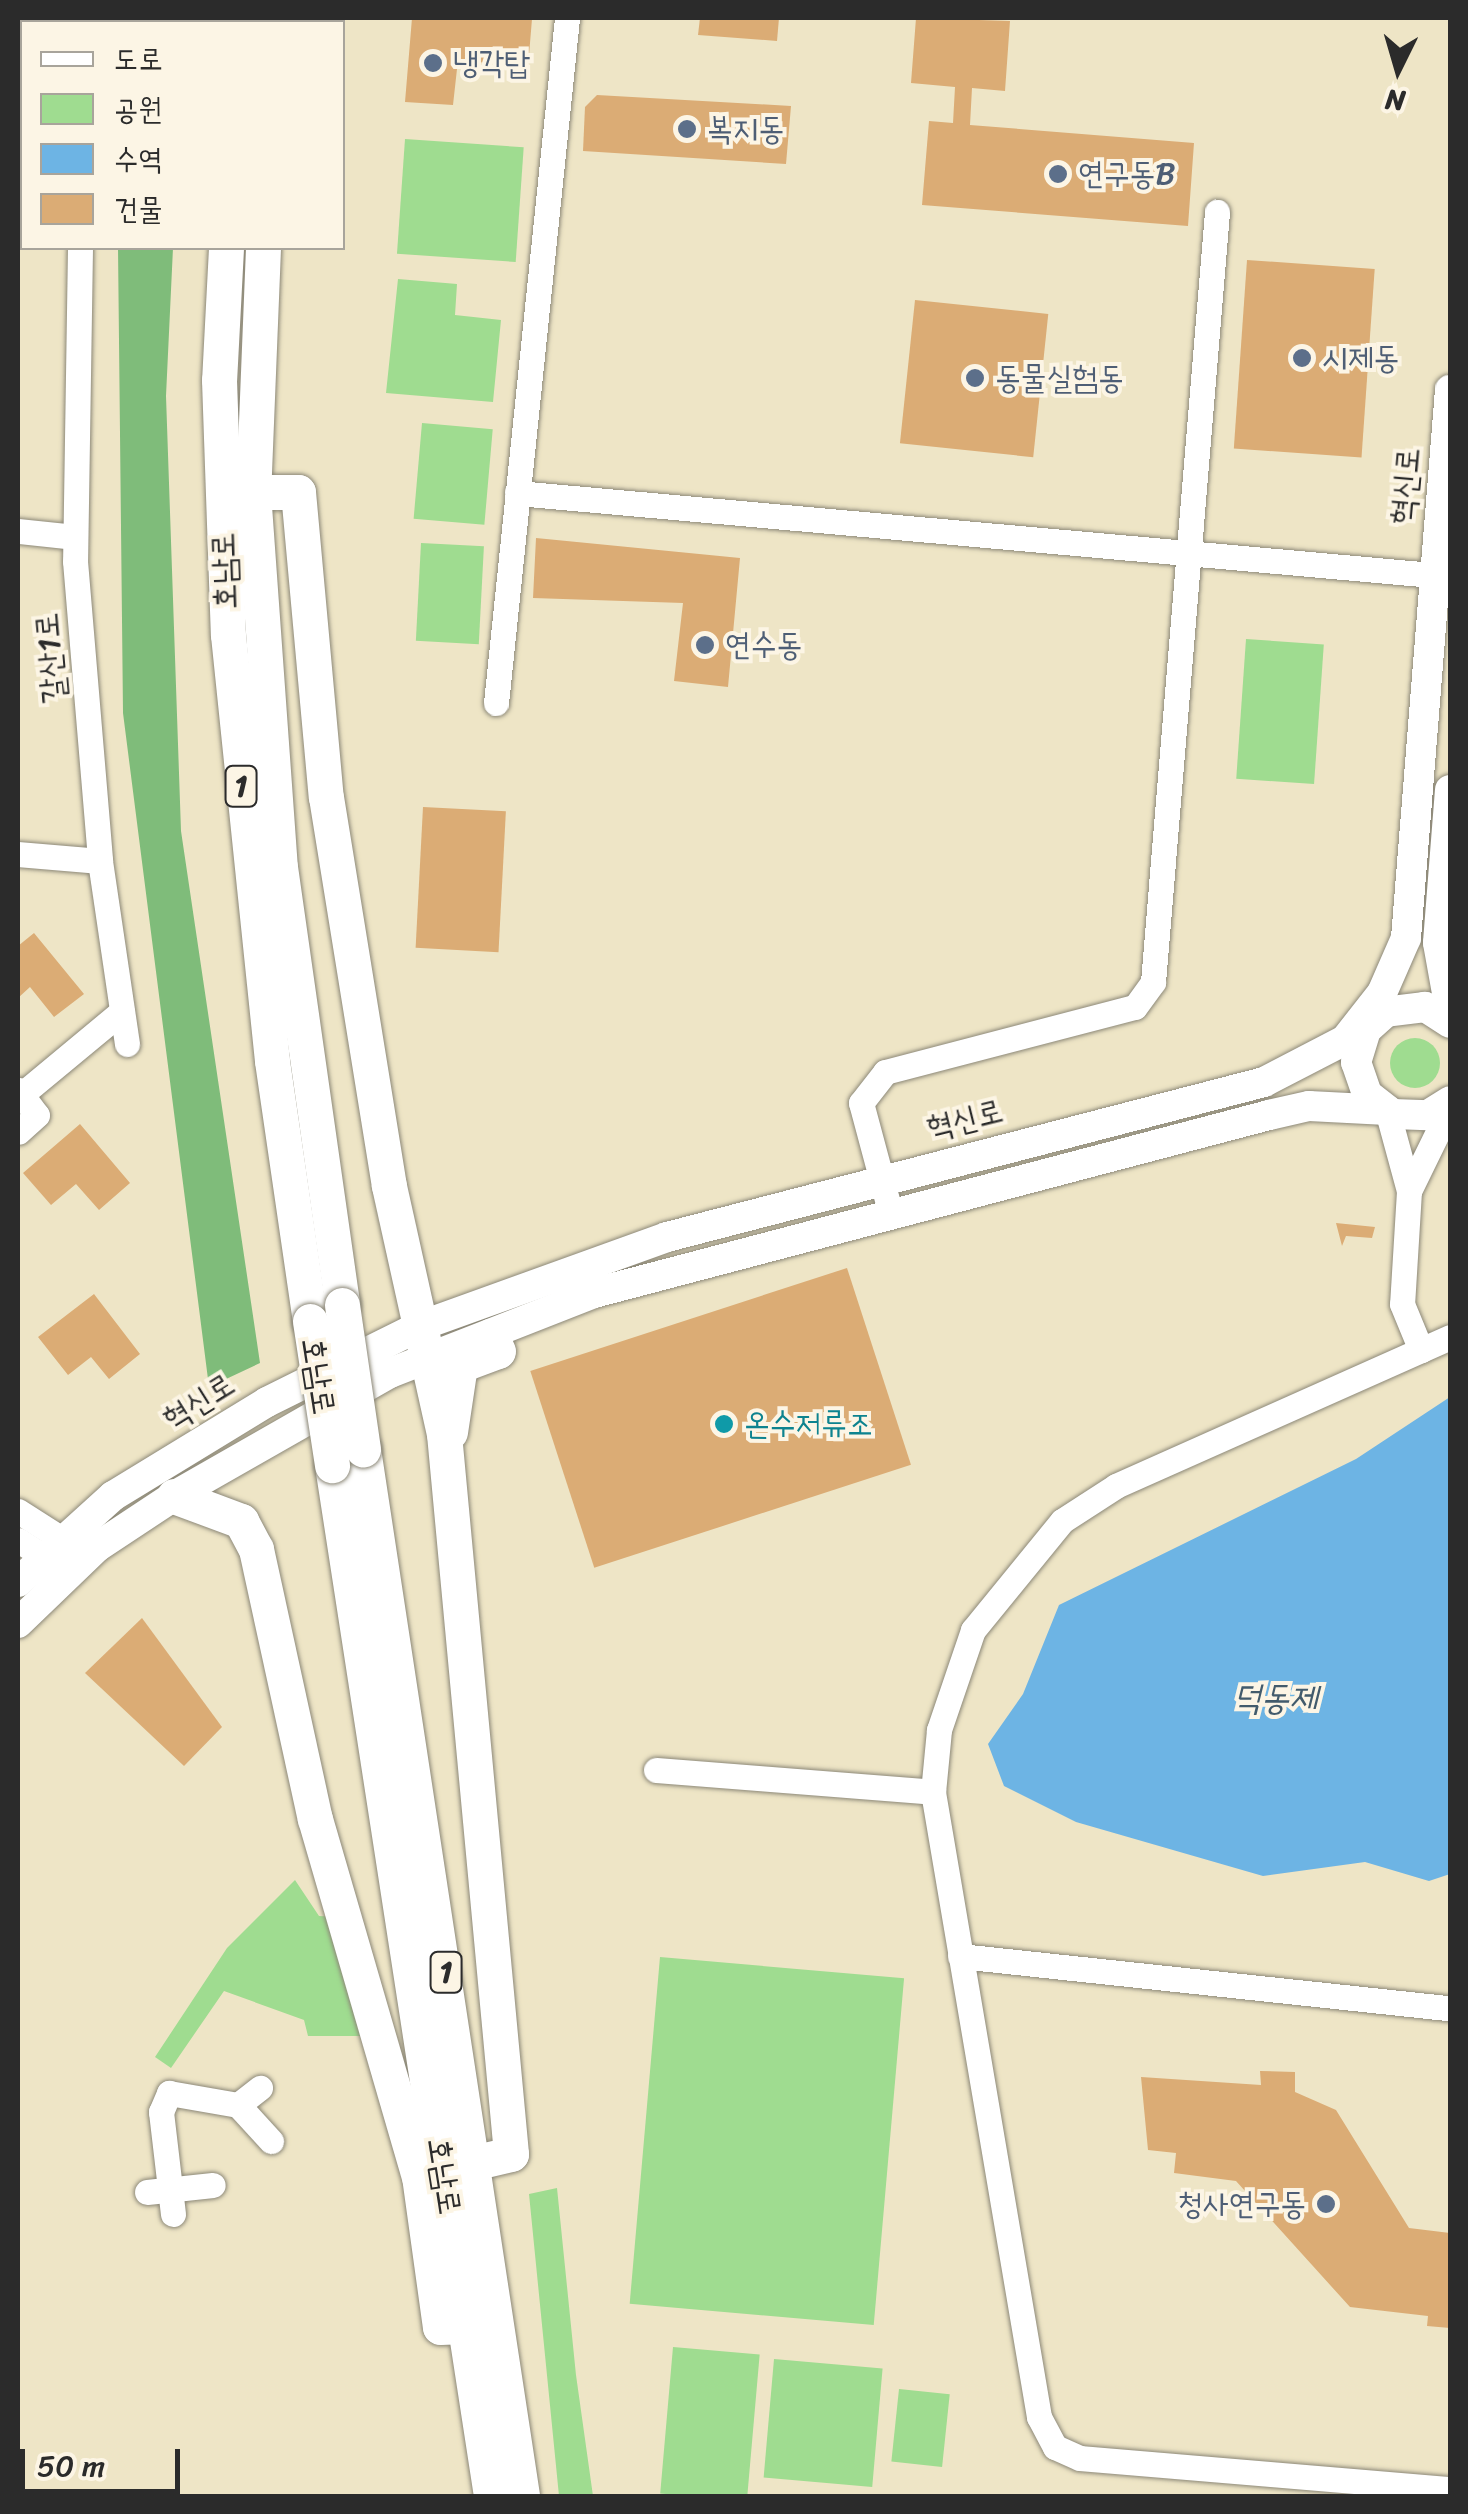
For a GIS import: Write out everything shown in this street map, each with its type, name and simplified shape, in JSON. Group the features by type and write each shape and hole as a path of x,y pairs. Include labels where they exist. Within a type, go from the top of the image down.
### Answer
{"highway":[{"name":"호남로","path":"226,250 219,380 228,635 310,1320 348,1457 476,2162 522,2496"},
{"name":"호남로","path":"262,250 253,492 280,867 342,1305 348,1457 491,2496"},
{"path":"253,492 298,492 326,797 444,1434 511,2154 476,2162"},
{"path":"444,1434 457,1429 460,1365 498,1351 491,1334"},
{"path":"174,1496 241,1520 256,1549 315,1819 419,2176 440,2326 467,2326"}],"main road":[{"name":"혁신로","path":"1363,1027 1406,938 1450,390"},
{"path":"1450,790 1438,943 1450,1010"},
{"name":"혁신로","path":"18,1582 40,1545 267,1402 424,1341 667,1237 880,1178 1264,1082 1408,1006 1450,1024"},
{"path":"1363,1027 1359,1079 1387,1110"},
{"name":"혁신로","path":"18,1624 78,1564 174,1496 424,1341 491,1334 677,1266 1309,1106 1428,1115 1450,1104"}],"street":[{"path":"496,702 567,18"},
{"path":"890,1212 862,1103 885,1072 1146,999 1218,212"},
{"name":"갈산1로","path":"80,250 76,537 100,861 127,1044"},
{"path":"517,493 1434,575"},
{"path":"18,531 76,537"},
{"path":"18,854 100,861"},
{"path":"18,1132 37,1116 19,1093 122,1011"},
{"path":"1409,1191 1450,1104"},
{"path":"1387,1110 1409,1191 1402,1304 1421,1350"},
{"path":"1450,1336 1116,1486 1062,1521 973,1630 939,1730 933,1792 1040,2417 1055,2447 1080,2458 1450,2489"},
{"path":"18,1511 52,1520 94,1513"},
{"path":"18,1511 40,1545 78,1564"},
{"path":"656,1770 933,1792"},
{"path":"960,1956 1450,2008"},
{"path":"238,2105 260,2088"},
{"path":"175,2204 162,2112 168,2093 238,2105 271,2140"},
{"path":"175,2204 213,2185"},
{"path":"148,2192 175,2204"}],"green space":[{"path":"405,139 524,147 516,262 397,254"},
{"path":"118,250 173,250 166,396 181,831 260,1363 209,1387 123,713"},
{"path":"398,279 457,284 455,315 501,320 493,402 386,393"},
{"path":"422,423 493,429 484,525 414,519"},
{"path":"421,543 484,546 479,644 416,641"},
{"path":"1246,639 1324,644 1314,784 1236,779"},
{"path":"1415,1038 1433,1045 1440,1063 1433,1081 1415,1088 1397,1081 1390,1063 1397,1045"},
{"path":"295,1880 319,1916 340,1917 376,2036 308,2036 304,2020 224,1991 171,2068 155,2057 227,1948"},
{"path":"660,1957 904,1978 874,2325 630,2304"},
{"path":"557,2188 593,2496 559,2496 529,2194"},
{"path":"673,2347 760,2355 747,2496 660,2493"},
{"path":"774,2359 883,2368 872,2487 764,2478"},
{"path":"899,2389 950,2394 942,2467 891,2462"}],"water":[{"name":"덕동제","path":"1450,1397 1450,1874 1429,1881 1365,1862 1263,1876 1076,1822 1004,1786 988,1744 1023,1694 1059,1605 1356,1459"}],"building":[{"name":"냉각탑","path":"412,18 532,19 528,67 458,60 453,105 405,102"},
{"path":"700,18 779,18 777,41 698,35"},
{"name":"연구동B","path":"916,18 1010,21 1005,91 972,88 970,125 1194,143 1188,226 922,205 929,121 953,123 955,87 911,83"},
{"name":"복지동","path":"597,95 791,106 786,164 583,151 585,107"},
{"name":"시제동","path":"1247,260 1375,269 1362,457 1234,449"},
{"name":"동물실험동","path":"915,300 1048,314 1033,457 900,443"},
{"name":"연수동","path":"536,538 740,558 728,687 674,681 683,603 533,598"},
{"path":"423,807 506,811 499,952 416,948"},
{"path":"34,933 84,994 54,1017 30,987 18,998 18,946"},
{"path":"80,1124 130,1183 99,1210 76,1184 51,1205 23,1173"},
{"path":"1336,1223 1375,1227 1372,1238 1346,1236 1342,1246"},
{"name":"온수저류조","path":"847,1268 911,1465 594,1568 530,1371"},
{"path":"94,1294 140,1354 109,1379 91,1357 68,1375 38,1337"},
{"path":"142,1618 222,1727 184,1766 85,1673"},
{"name":"청사연구동","path":"1260,2071 1295,2072 1295,2092 1336,2110 1409,2228 1450,2233 1450,2328 1427,2326 1428,2316 1350,2307 1236,2181 1174,2173 1176,2153 1148,2150 1141,2077 1261,2085"}],"place":[{"name":"냉각탑","path":"433,63"},
{"name":"복지동","path":"687,129"},
{"name":"연구동B","path":"1058,174"},
{"name":"시제동","path":"1302,358"},
{"name":"동물실험동","path":"975,378"},
{"name":"연수동","path":"705,645"},
{"name":"온수저류조","path":"724,1424"},
{"name":"청사연구동","path":"1326,2204"}]}
